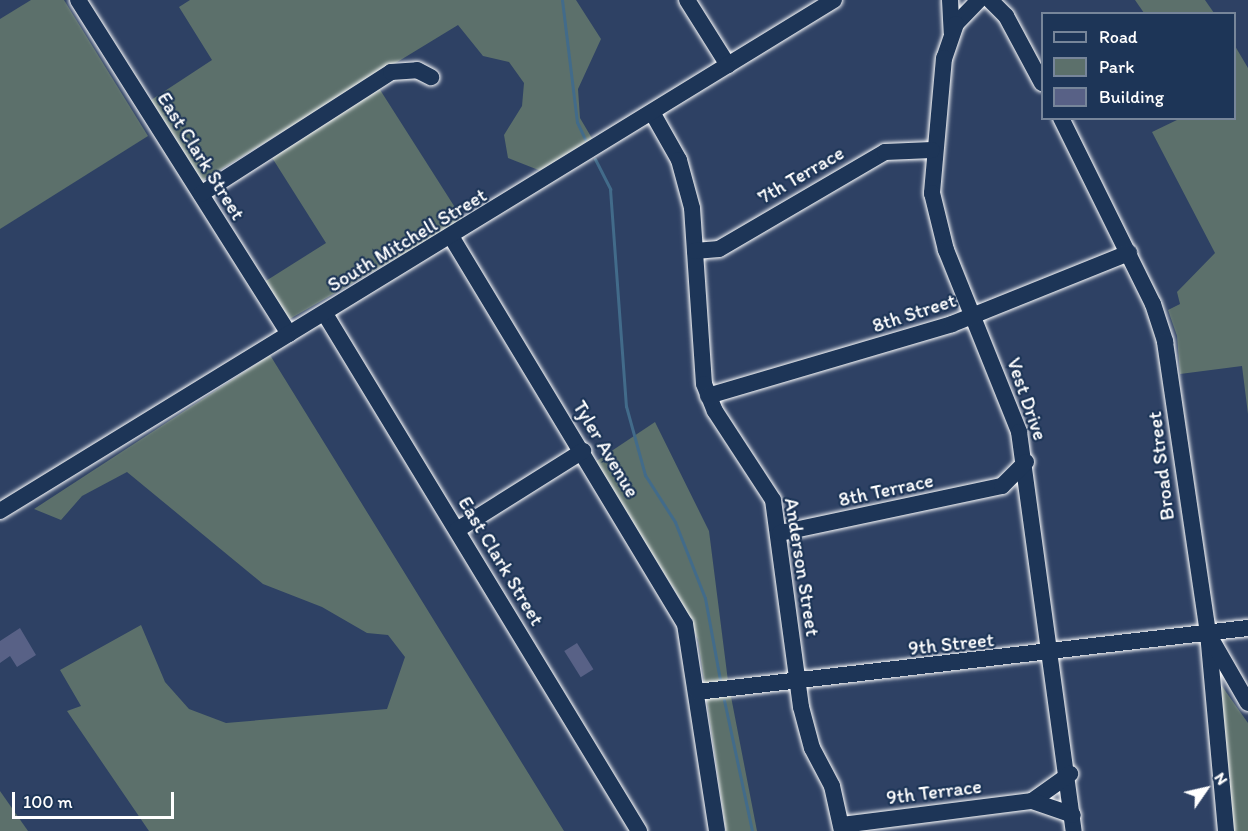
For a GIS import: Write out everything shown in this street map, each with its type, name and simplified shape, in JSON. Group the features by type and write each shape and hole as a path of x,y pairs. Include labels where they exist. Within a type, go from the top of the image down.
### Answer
{"street":[{"name":"East Clark Street","path":"78,0 289,334"},
{"path":"687,0 728,65"},
{"name":"South Mitchell Street","path":"2,504 452,238 834,0"},
{"path":"950,0 952,33"},
{"name":"Vest Drive","path":"979,0 952,33 932,150 936,214 1013,411 1026,462 1070,774 1074,823"},
{"path":"990,0 1011,24 1041,81"},
{"path":"201,194 391,72 417,70 431,77"},
{"name":"Anderson Street","path":"653,114 679,160 695,251 708,396 767,486 780,533 796,682 812,748 832,786 842,828"},
{"name":"Broad Street","path":"1062,120 1129,253 1165,342 1208,633 1226,831"},
{"name":"7th Terrace","path":"695,251 719,249 885,152 932,150"},
{"name":"Tyler Avenue","path":"452,238 583,451 685,624 697,692"},
{"name":"8th Street","path":"708,396 975,315 1129,253"},
{"name":"East Clark Street","path":"325,314 639,831"},
{"path":"457,530 583,451"},
{"path":"1026,462 1002,486 1032,498"},
{"name":"8th Terrace","path":"780,533 1002,486"},
{"name":"9th Street","path":"697,692 1052,654 1248,628"},
{"path":"1208,633 1248,703"},
{"path":"697,692 717,831"},
{"name":"9th Terrace","path":"842,828 1032,801 1070,774"},
{"name":"9th Terrace","path":"1032,801 1074,823"}],"green space":[{"path":"31,0 64,0 148,136 0,229 0,19"},
{"path":"190,0 576,0 601,39 578,89 580,118 593,140 541,171 508,158 504,135 522,106 524,83 509,62 483,56 458,25 202,181 148,102 212,60 179,7"},
{"path":"1135,0 1205,0 1213,12 1143,12"},
{"path":"1236,48 1248,68 1248,414 1242,366 1180,374 1177,336 1168,310 1180,304 1177,292 1215,253 1152,132 1177,120 1236,120"},
{"path":"377,85 463,220 288,320 261,284 326,243 271,156"},
{"path":"270,355 564,831 149,831 67,711 81,706 60,670 141,625 165,682 189,709 226,723 387,709 405,657 388,635 367,633 322,607 263,584 127,472 82,496 61,520 34,509"},
{"path":"655,422 709,531 728,681 757,831 726,831 698,640 680,599 595,462"},
{"path":"1219,682 1248,723 1248,831 1232,831"},
{"path":"0,791 28,831 0,831"}],"building":[{"path":"20,628 36,655 17,667 10,656 0,663 0,641"},
{"path":"577,643 593,669 581,677 564,651"}],"waterway":[{"path":"562,0 577,122 585,139"},
{"path":"595,159 610,189 626,406 645,475 675,522 705,598 720,680"},
{"path":"724,700 752,831"}]}
